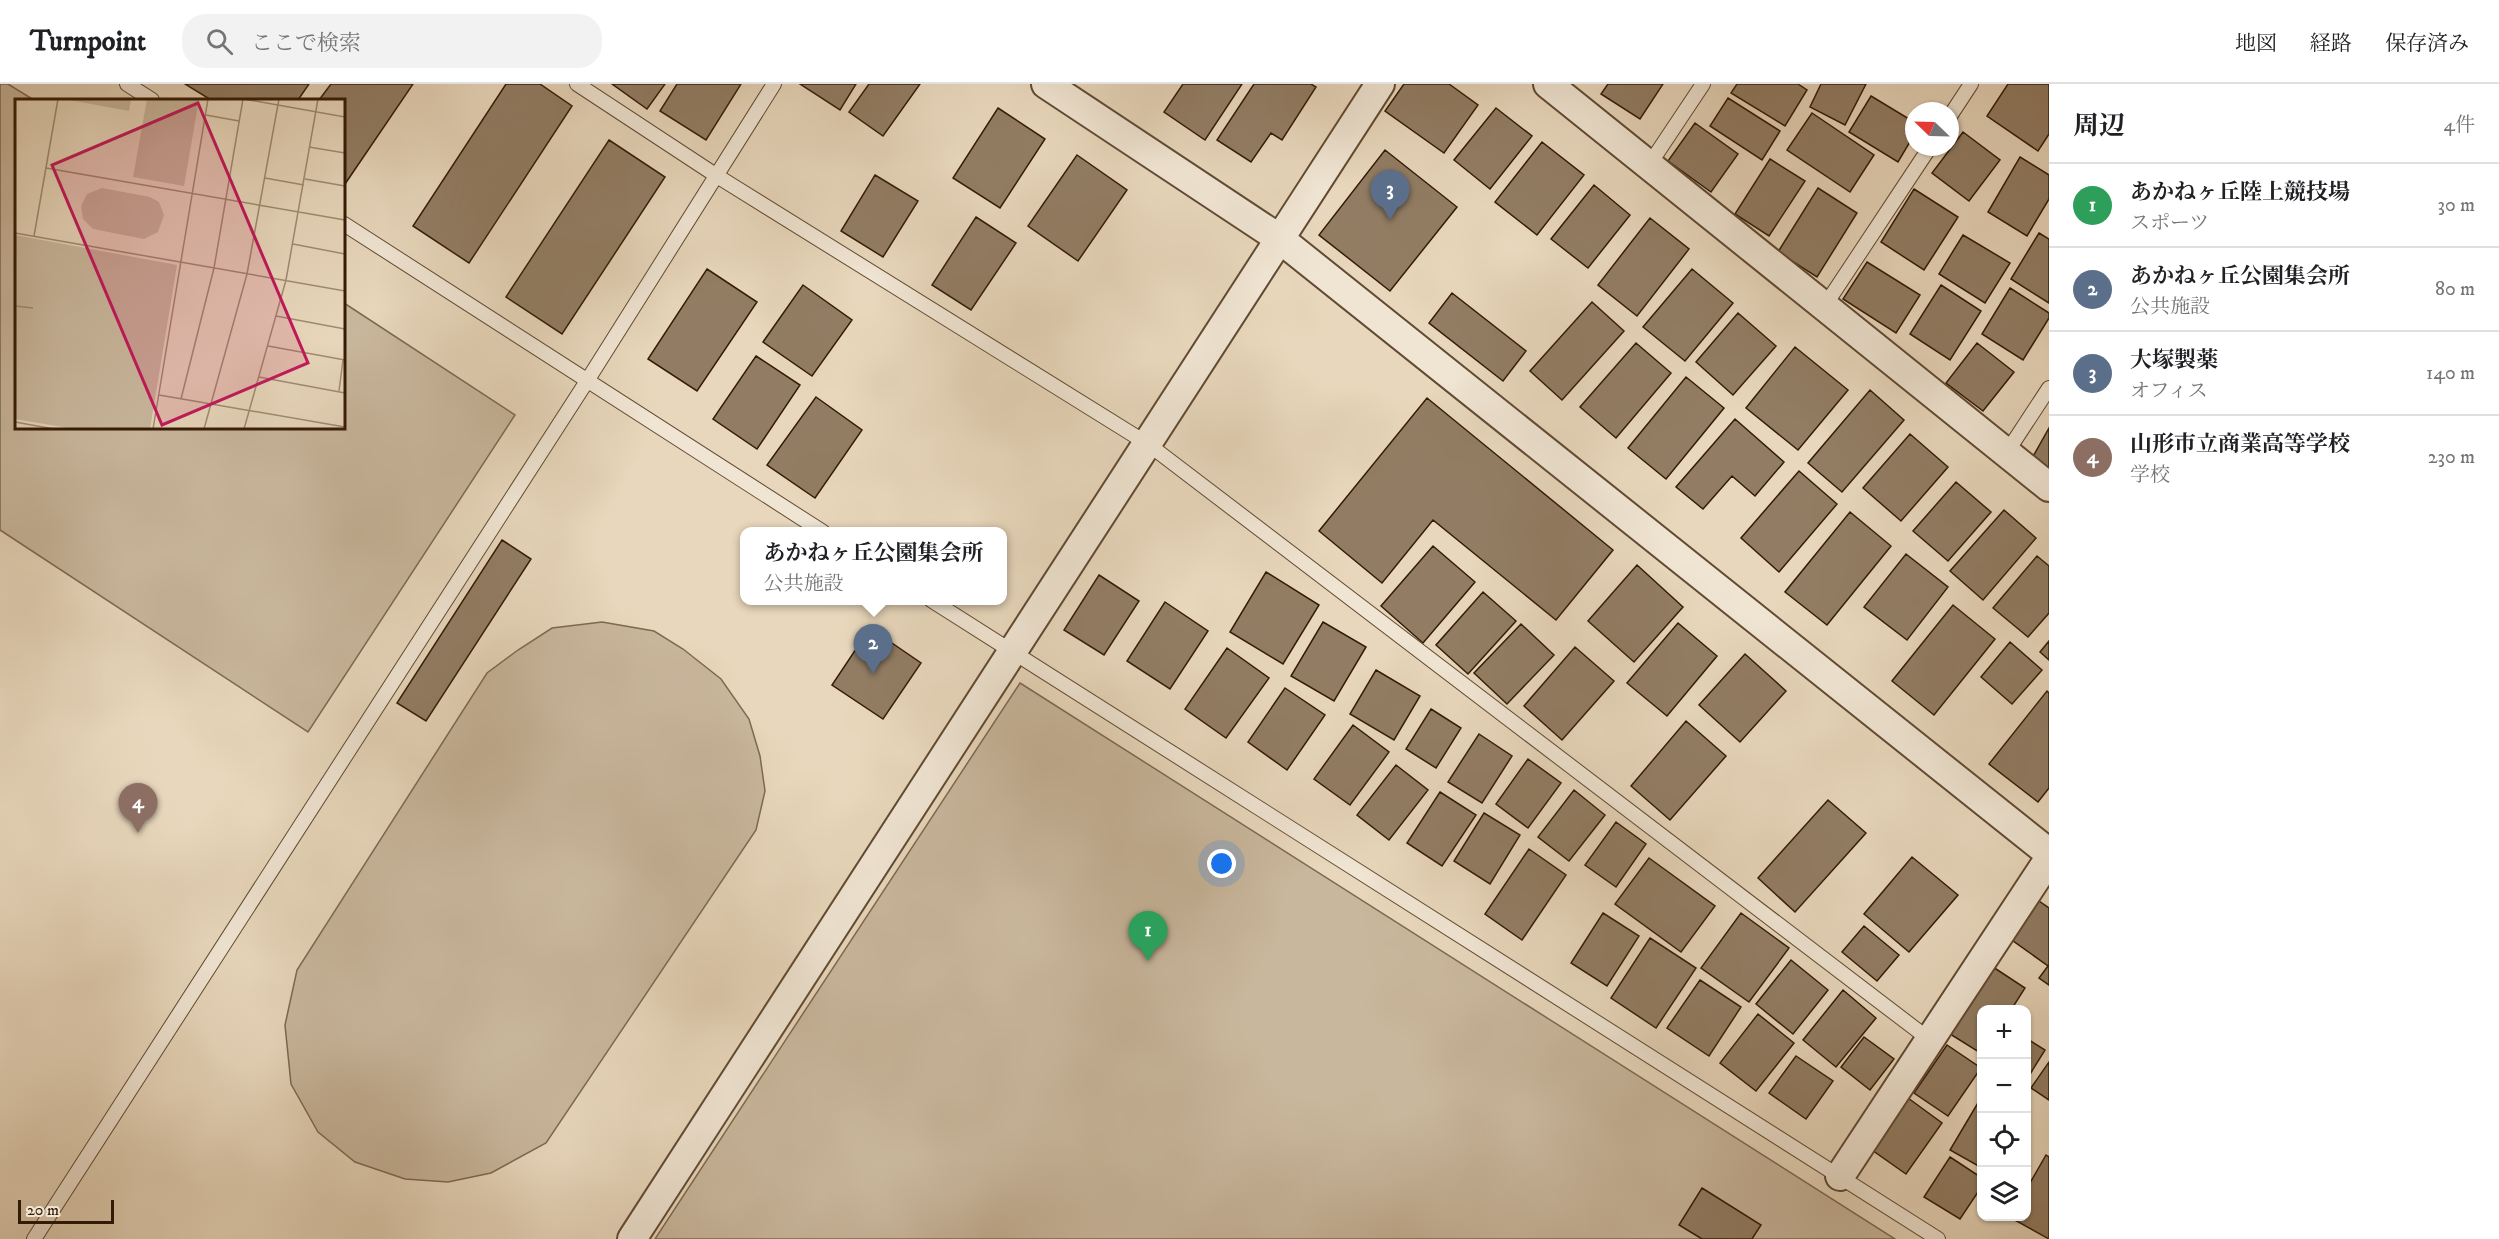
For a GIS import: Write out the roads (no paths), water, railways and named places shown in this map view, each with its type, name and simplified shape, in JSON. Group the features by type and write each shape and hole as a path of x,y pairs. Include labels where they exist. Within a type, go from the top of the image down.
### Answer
{"street":[{"path":"1046,84 1280,239 2049,853"},
{"path":"632,1239 1380,84"},
{"path":"1548,84 2049,487"},
{"path":"1840,1176 2049,859"}],"lane":[{"path":"127,84 150,99"},
{"path":"577,84 717,176 1148,444 1930,1040"},
{"path":"34,1239 587,381 774,84"},
{"path":"1649,165 1703,84"},
{"path":"1959,102 1971,84"},
{"path":"1824,307 1924,156"},
{"path":"345,225 817,527"},
{"path":"2007,452 2049,388"},
{"path":"939,605 1938,1239"}],"place":[{"name":"大塚製薬","path":"1390,220"},
{"name":"あかねヶ丘公園集会所","path":"873,674"},
{"name":"山形市立商業高等学校","path":"138,833"},
{"name":"あかねヶ丘陸上競技場","path":"1148,961"}]}
